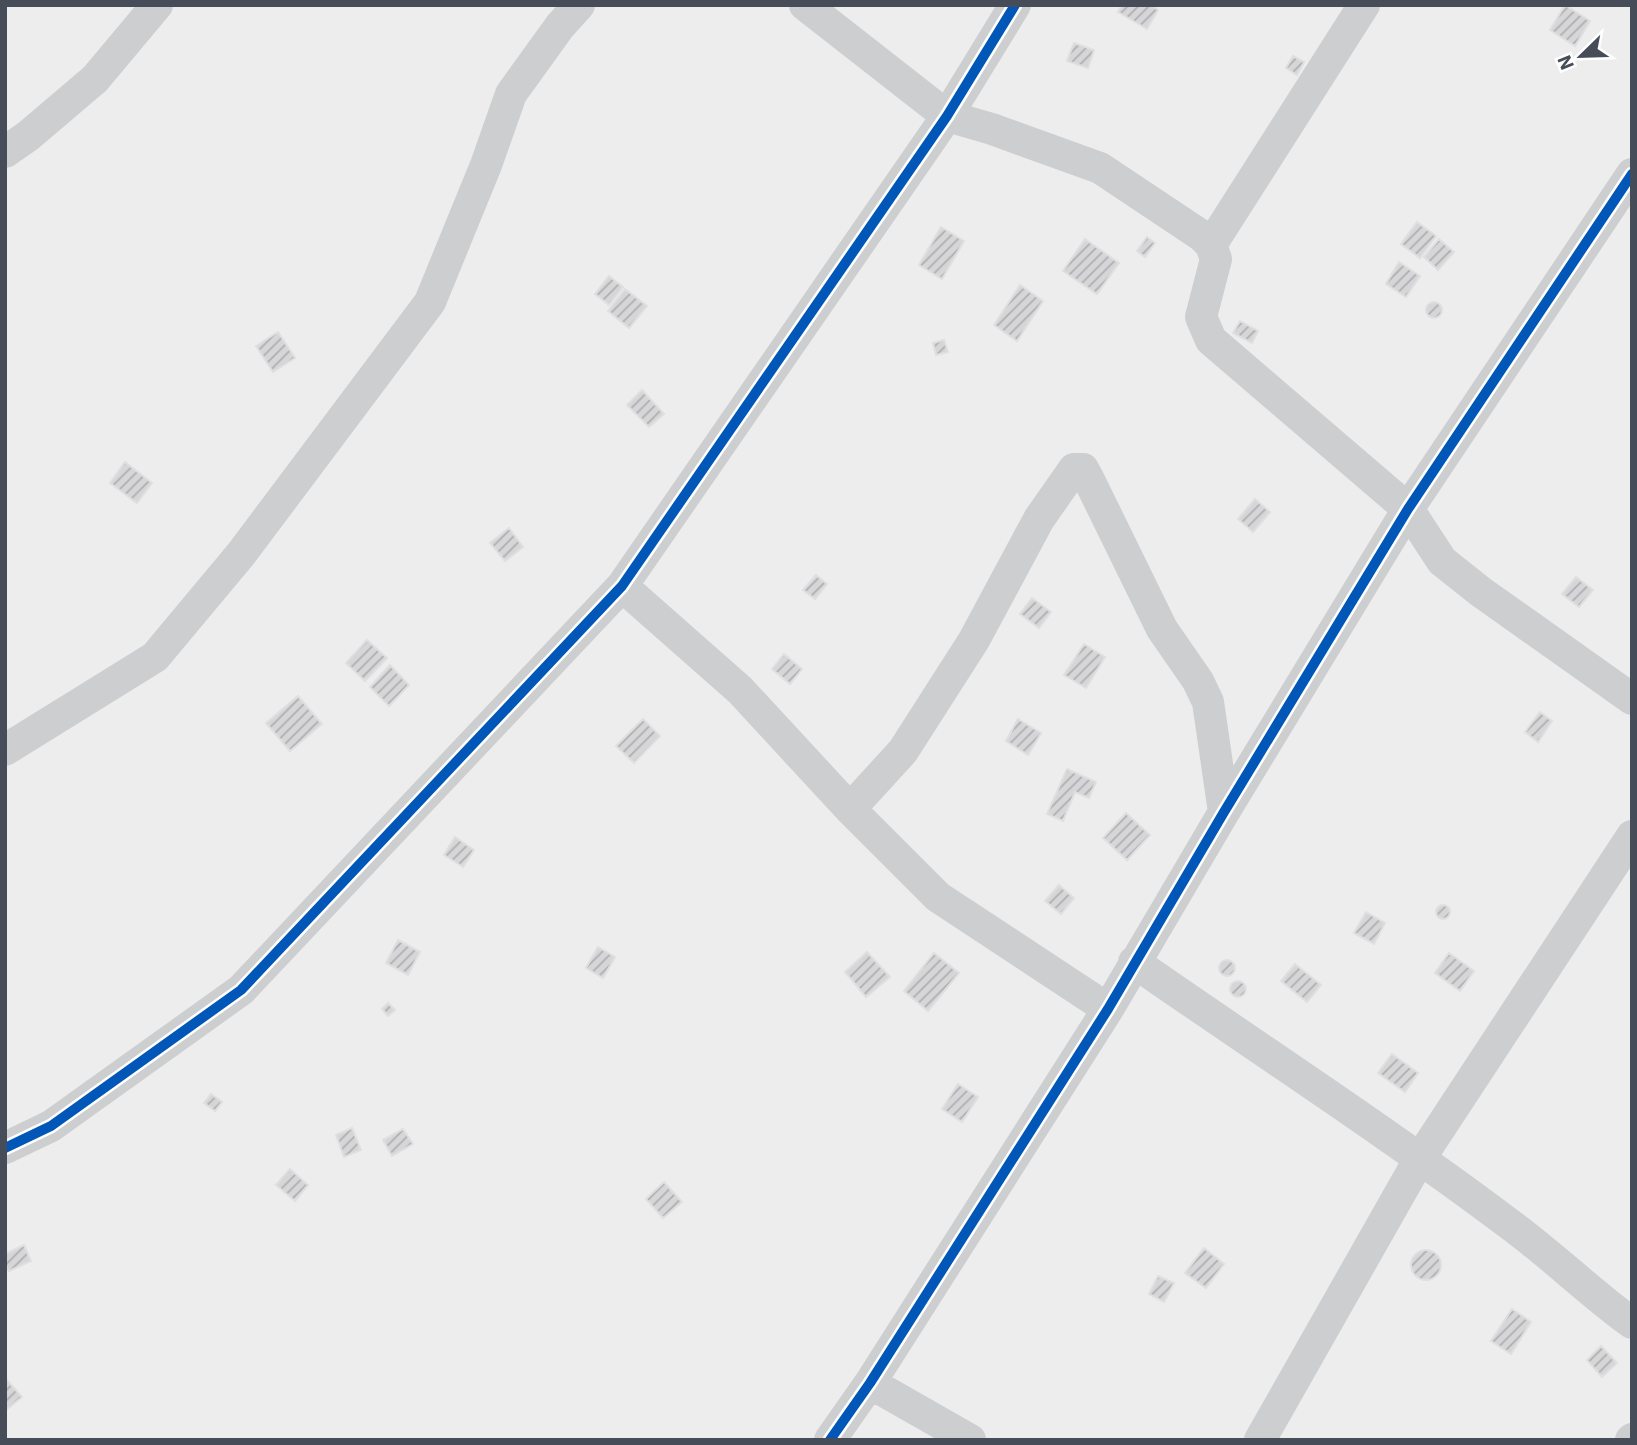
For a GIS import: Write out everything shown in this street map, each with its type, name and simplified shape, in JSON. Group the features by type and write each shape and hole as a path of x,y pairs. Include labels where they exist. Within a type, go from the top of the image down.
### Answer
{"street":[{"path":"13,137 95,79 157,5"},
{"path":"5,750 155,657 241,554 430,302 511,94 559,26 579,5"},
{"path":"804,5 947,116 992,129 1100,168 1202,236 1211,246 1216,259 1200,317 1211,340 1408,509 1442,561 1481,592 1632,699"},
{"path":"5,1148 51,1126 241,990 622,586 947,116 1015,5"},
{"path":"1211,246 1364,5"},
{"path":"830,1440 870,1383 1108,1009 1408,509 1632,173"},
{"path":"850,809 903,751 974,640 1039,519 1074,469 1079,468 1083,469 1089,480 1162,629 1198,681 1208,702 1224,812"},
{"path":"622,586 740,690 850,809 938,897 1108,1009"},
{"path":"1260,1440 1419,1160 1632,835"},
{"path":"1134,962 1512,1226 1596,1297 1632,1323"},
{"path":"870,1383 970,1440"}],"building":[{"path":"1122,5 1151,5 1158,10 1147,29 1118,12"},
{"path":"1565,5 1590,21 1575,46 1550,30"},
{"path":"1074,43 1094,50 1088,68 1067,61"},
{"path":"1293,56 1304,62 1297,75 1286,68"},
{"path":"1417,222 1436,236 1420,258 1401,244"},
{"path":"941,227 964,241 942,279 919,265"},
{"path":"1147,237 1155,243 1145,257 1137,251"},
{"path":"1085,239 1119,263 1097,294 1063,271"},
{"path":"1439,239 1454,252 1438,270 1424,257"},
{"path":"1399,262 1420,276 1406,297 1386,284"},
{"path":"609,276 623,287 609,305 595,294"},
{"path":"1020,285 1043,301 1017,341 994,325"},
{"path":"625,289 647,306 629,328 608,311"},
{"path":"1434,302 1442,310 1434,318 1426,310"},
{"path":"1240,321 1258,331 1252,343 1233,333"},
{"path":"278,332 295,358 273,372 256,346"},
{"path":"944,340 948,352 936,355 933,343"},
{"path":"642,390 664,414 649,427 627,405"},
{"path":"125,462 152,483 137,503 110,483"},
{"path":"1255,499 1270,512 1253,532 1238,519"},
{"path":"509,528 523,547 505,561 490,543"},
{"path":"816,575 827,584 815,599 803,590"},
{"path":"1576,577 1593,590 1579,607 1562,594"},
{"path":"1032,598 1051,612 1039,628 1020,614"},
{"path":"367,640 387,658 365,681 346,663"},
{"path":"1084,644 1105,657 1086,688 1064,675"},
{"path":"784,654 802,669 790,684 772,669"},
{"path":"390,665 409,685 389,706 370,687"},
{"path":"298,696 322,724 290,751 266,723"},
{"path":"1540,712 1552,721 1538,742 1525,732"},
{"path":"643,719 660,736 634,763 616,746"},
{"path":"1018,719 1041,733 1028,755 1006,741"},
{"path":"1067,769 1096,782 1089,798 1075,792 1063,821 1047,814"},
{"path":"1126,813 1150,835 1127,860 1103,838"},
{"path":"455,837 474,850 463,867 444,855"},
{"path":"1059,885 1074,898 1061,914 1045,901"},
{"path":"1443,905 1448,907 1448,917 1443,919 1438,917 1436,912 1438,907"},
{"path":"1366,912 1385,923 1374,944 1354,933"},
{"path":"398,940 420,952 408,975 386,963"},
{"path":"598,947 615,957 603,978 586,968"},
{"path":"867,952 890,977 866,997 845,972"},
{"path":"934,953 959,973 928,1011 904,991"},
{"path":"1449,953 1474,971 1460,991 1435,973"},
{"path":"1227,960 1235,968 1227,976 1219,968"},
{"path":"1295,964 1321,985 1307,1002 1281,981"},
{"path":"1238,981 1244,983 1244,995 1238,997 1232,995 1230,989 1232,983"},
{"path":"388,1003 395,1010 388,1016 382,1009"},
{"path":"1392,1054 1418,1073 1405,1092 1378,1073"},
{"path":"958,1084 978,1097 962,1122 942,1109"},
{"path":"211,1094 222,1102 215,1111 204,1103"},
{"path":"352,1128 361,1150 344,1157 336,1135"},
{"path":"403,1129 413,1144 392,1156 383,1140"},
{"path":"290,1169 308,1185 295,1201 276,1185"},
{"path":"664,1182 682,1202 663,1218 646,1199"},
{"path":"24,1245 31,1261 9,1271 5,1264 5,1254"},
{"path":"1204,1248 1224,1264 1206,1288 1185,1273"},
{"path":"1426,1250 1432,1251 1440,1259 1440,1271 1432,1279 1426,1280 1420,1279 1412,1271 1411,1265 1412,1259 1420,1251"},
{"path":"1158,1276 1174,1283 1164,1302 1149,1294"},
{"path":"1512,1309 1531,1322 1511,1354 1491,1341"},
{"path":"1601,1346 1617,1363 1602,1377 1587,1360"},
{"path":"5,1380 22,1397 5,1411"}],"cycle path":[{"path":"5,1148 51,1126 241,990 622,586 947,116 1015,5"},
{"path":"830,1440 870,1383 1108,1009 1408,509 1632,174"}]}
